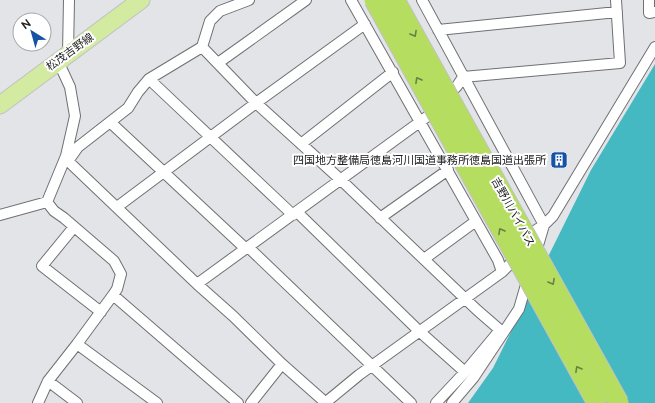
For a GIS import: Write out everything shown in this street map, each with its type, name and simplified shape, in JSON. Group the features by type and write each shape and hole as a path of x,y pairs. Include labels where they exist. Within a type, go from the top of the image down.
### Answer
{"highway":[{"name":"吉野川バイパス","path":"374,0 597,403"},
{"name":"吉野川バイパス","path":"395,0 619,403"}],"main road":[{"name":"松茂吉野線","path":"0,105 141,0"}],"street":[{"path":"47,202 67,158 75,116 63,57 69,0"},
{"path":"67,158 78,147 128,108 138,92 149,79 202,46 210,20 220,11 249,0"},
{"path":"218,63 306,0"},
{"path":"352,0 498,260 502,272"},
{"path":"422,0 544,225 519,309 474,377 452,403"},
{"path":"464,76 620,63 616,0"},
{"path":"649,0 649,13 655,12"},
{"path":"438,30 617,12"},
{"path":"117,207 365,24"},
{"path":"202,46 256,103 341,180 476,310 500,330 465,372 436,403"},
{"path":"67,158 197,284 326,403 372,365 502,272 516,258 536,230 544,225 553,216 655,47"},
{"path":"301,144 393,72"},
{"path":"197,284 428,116 457,86 464,76"},
{"path":"149,79 210,137 295,213 419,331 465,372"},
{"path":"110,122 247,248 411,403"},
{"path":"380,218 448,170"},
{"path":"0,215 47,202"},
{"path":"38,403 48,381 113,296 117,289 121,274 114,261 54,211 47,202"},
{"path":"424,259 476,221"},
{"path":"74,227 42,266 101,312"},
{"path":"113,296 238,403"},
{"path":"77,344 157,403"},
{"path":"251,403 282,364"},
{"path":"48,381 77,403"}],"water":[{"path":"655,64 655,403 468,403 493,368 591,170"}],"place":[{"name":"四国地方整備局徳島河川国道事務所徳島国道出張所","path":"559,160"}]}
